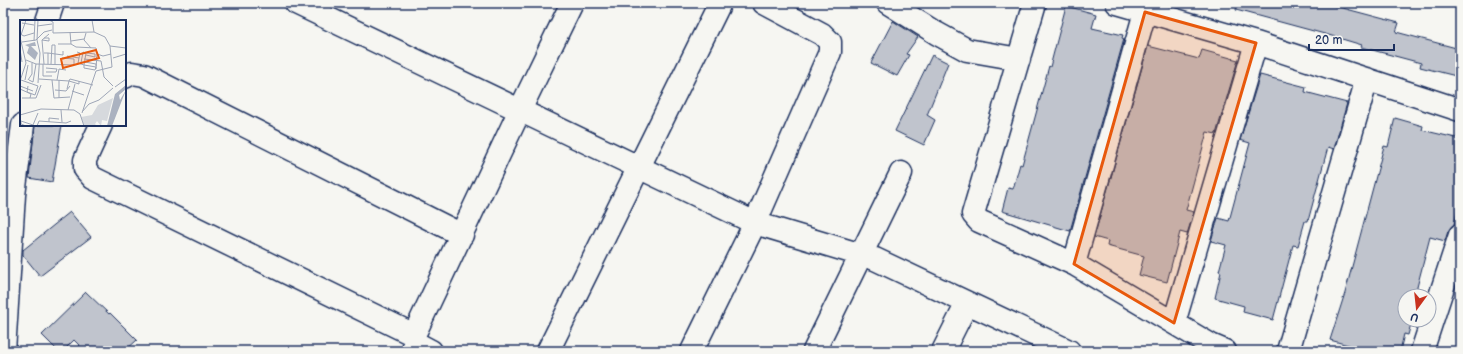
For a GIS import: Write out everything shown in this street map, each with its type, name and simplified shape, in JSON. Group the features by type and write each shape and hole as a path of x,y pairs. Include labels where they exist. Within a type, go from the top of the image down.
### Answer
{"street":[{"path":"46,20 53,3"},
{"path":"296,3 755,223 875,259 1069,351"},
{"path":"431,351 414,342 414,336 572,3"},
{"path":"548,351 720,3"},
{"path":"692,351 755,223 830,52 830,42 822,34 764,3"},
{"path":"888,3 936,33 967,50 1019,59"},
{"path":"1035,3 973,214 978,221 1074,264 1211,345 1225,351"},
{"path":"1117,3 1256,43 1460,110"},
{"path":"1074,264 1145,12"},
{"path":"1174,323 1256,43"},
{"path":"126,76 132,72 144,75 462,235"},
{"path":"1288,351 1366,79"},
{"path":"4,351 8,194 23,126"},
{"path":"101,126 85,160 85,169 93,178 414,336"},
{"path":"814,351 901,173"},
{"path":"1422,351 1460,235"},
{"path":"944,351 967,303"}],"highlighted area":[{"path":"1145,12 1256,43 1174,323 1074,264"}],"building":[{"path":"1237,3 1324,3 1399,23 1396,32 1460,49 1460,77 1420,67 1421,63 1361,47 1362,45 1332,36 1236,10"},
{"path":"1066,6 1096,14 1092,28 1123,35 1122,38 1124,39 1070,231 1002,211 1008,188 1013,189 1020,164 1022,165"},
{"path":"893,21 918,37 906,54 909,55 897,76 871,63"},
{"path":"1148,46 1199,59 1202,50 1238,60 1216,134 1207,132 1186,210 1194,212 1187,234 1180,232 1167,282 1139,275 1144,256 1107,246 1108,241 1094,237"},
{"path":"932,55 948,63 927,115 935,120 924,145 895,131"},
{"path":"1260,75 1306,87 1305,92 1347,103 1334,149 1328,147 1308,221 1305,221 1298,246 1293,245 1273,320 1243,312 1244,306 1215,298 1221,272 1219,271 1226,245 1211,241 1218,218 1229,221 1250,143 1240,140"},
{"path":"1395,118 1423,126 1422,130 1460,139 1460,202 1454,224 1448,231 1445,241 1430,237 1417,288 1397,288 1397,328 1410,328 1408,335 1404,334 1400,351 1370,351 1330,340 1345,293 1384,146 1388,147"},
{"path":"35,126 62,126 52,182 29,178"},
{"path":"70,212 91,237 40,276 23,255 23,250"},
{"path":"86,292 137,340 125,351 85,351 74,340 63,351 58,351 42,335"}]}
